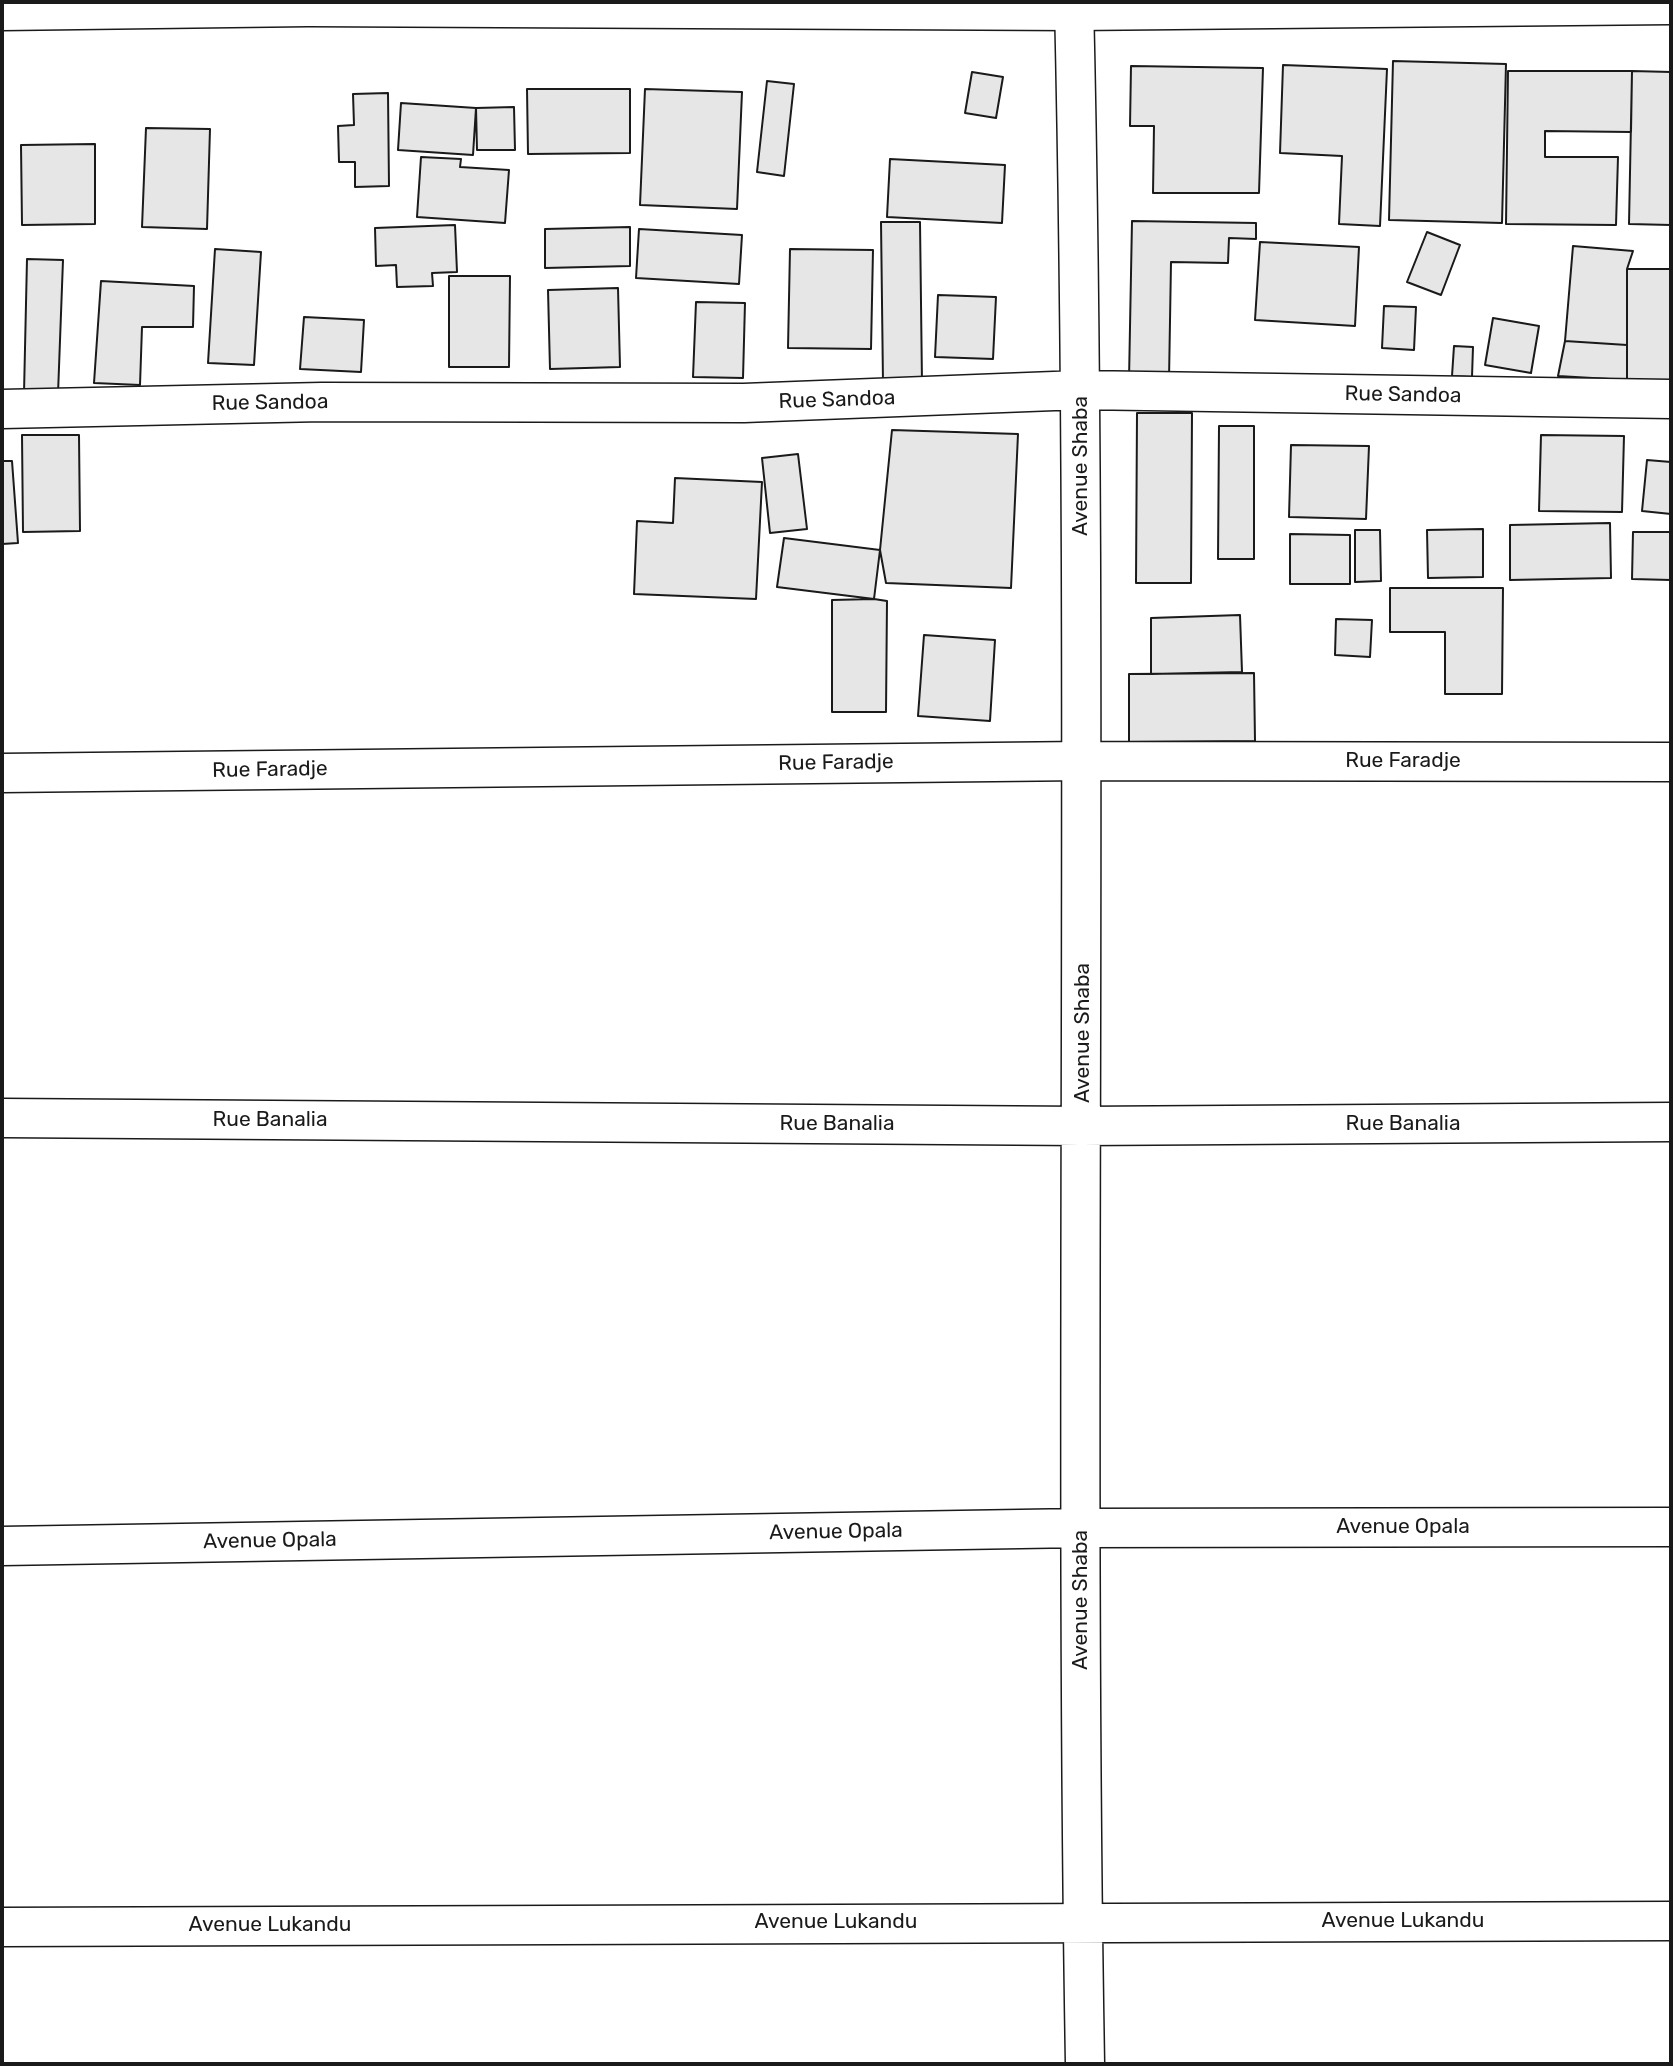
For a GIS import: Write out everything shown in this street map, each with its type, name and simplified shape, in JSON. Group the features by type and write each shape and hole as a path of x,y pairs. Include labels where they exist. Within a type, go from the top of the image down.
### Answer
{"street":[{"path":"2,11 308,6 1671,5"},
{"name":"Avenue Shaba","path":"1075,6 1083,761 1080,1528 1085,2064"},
{"name":"Rue Sandoa","path":"2,409 322,402 744,403 1080,390 1671,399"},
{"name":"Rue Faradje","path":"2,773 1083,761 1671,762"},
{"name":"Rue Banalia","path":"2,1118 1083,1126 1671,1122"},
{"name":"Avenue Opala","path":"2,1546 1080,1528 1671,1527"},
{"name":"Avenue Lukandu","path":"2,1927 1083,1921 1671,1921"}],"building":[{"path":"1393,61 1506,64 1502,223 1389,220"},
{"path":"1283,65 1387,69 1380,226 1339,224 1342,156 1280,153"},
{"path":"1131,66 1263,68 1259,193 1153,193 1154,126 1130,126"},
{"path":"1508,71 1632,71 1631,132 1545,131 1545,157 1618,157 1616,225 1506,224"},
{"path":"1632,71 1671,72 1671,225 1629,224"},
{"path":"972,72 1003,77 996,118 965,113"},
{"path":"767,81 794,84 784,176 757,172"},
{"path":"527,89 630,89 630,153 528,154"},
{"path":"645,89 742,92 737,209 640,205"},
{"path":"388,93 389,186 355,187 355,162 339,162 338,126 354,125 353,94"},
{"path":"401,103 476,108 473,155 398,150"},
{"path":"514,107 515,150 477,150 476,108"},
{"path":"146,128 210,129 207,229 142,227"},
{"path":"95,144 95,224 22,225 21,145"},
{"path":"421,157 461,159 460,167 509,170 505,223 417,217"},
{"path":"890,159 1005,165 1002,223 887,217"},
{"path":"1132,221 1256,223 1256,239 1229,238 1228,263 1171,262 1169,380 1129,380"},
{"path":"881,222 920,222 922,383 883,383"},
{"path":"455,225 457,272 432,273 433,286 397,287 396,265 376,266 375,228"},
{"path":"630,227 630,266 545,268 545,229"},
{"path":"639,229 742,235 739,284 636,278"},
{"path":"1427,232 1460,245 1441,295 1407,282"},
{"path":"1260,242 1359,247 1355,326 1255,320"},
{"path":"1573,246 1633,251 1627,269 1627,345 1565,341"},
{"path":"215,249 261,252 254,365 208,363"},
{"path":"790,249 873,250 871,349 788,348"},
{"path":"27,259 63,260 58,394 24,393"},
{"path":"1627,269 1671,269 1671,380 1627,380"},
{"path":"449,276 510,276 509,367 449,367"},
{"path":"101,281 194,286 193,327 142,327 140,385 94,383"},
{"path":"618,288 620,367 550,369 548,290"},
{"path":"938,295 996,297 993,359 935,357"},
{"path":"696,302 745,303 743,378 693,377"},
{"path":"1384,306 1416,307 1414,350 1382,348"},
{"path":"304,317 364,320 361,372 300,369"},
{"path":"1493,318 1539,326 1531,373 1485,365"},
{"path":"1565,341 1627,345 1627,380 1558,376"},
{"path":"1454,346 1473,347 1472,377 1452,376"},
{"path":"1137,413 1192,413 1191,583 1136,583"},
{"path":"1219,426 1254,426 1254,559 1218,559"},
{"path":"892,430 1018,434 1011,588 886,583 880,550"},
{"path":"22,435 79,435 80,531 23,532"},
{"path":"1541,435 1624,436 1622,512 1539,511"},
{"path":"1291,445 1369,446 1366,519 1289,517"},
{"path":"798,454 807,529 770,533 762,458"},
{"path":"1647,460 1671,462 1671,514 1642,511"},
{"path":"2,461 12,461 18,543 2,544"},
{"path":"675,478 762,482 756,599 634,594 637,521 673,523"},
{"path":"1610,523 1611,578 1510,580 1510,525"},
{"path":"1483,529 1483,577 1428,578 1427,530"},
{"path":"1355,530 1380,530 1381,581 1355,582"},
{"path":"1633,532 1671,532 1671,580 1632,579"},
{"path":"1290,534 1350,535 1350,584 1290,584"},
{"path":"784,538 880,550 874,599 777,587"},
{"path":"1390,588 1503,588 1502,694 1445,694 1445,632 1390,632"},
{"path":"832,600 887,601 886,712 832,712"},
{"path":"1240,615 1242,672 1151,674 1151,618"},
{"path":"1336,619 1372,620 1370,657 1335,655"},
{"path":"924,635 995,640 990,721 918,716"},
{"path":"1254,673 1255,741 1129,742 1129,674"}]}
